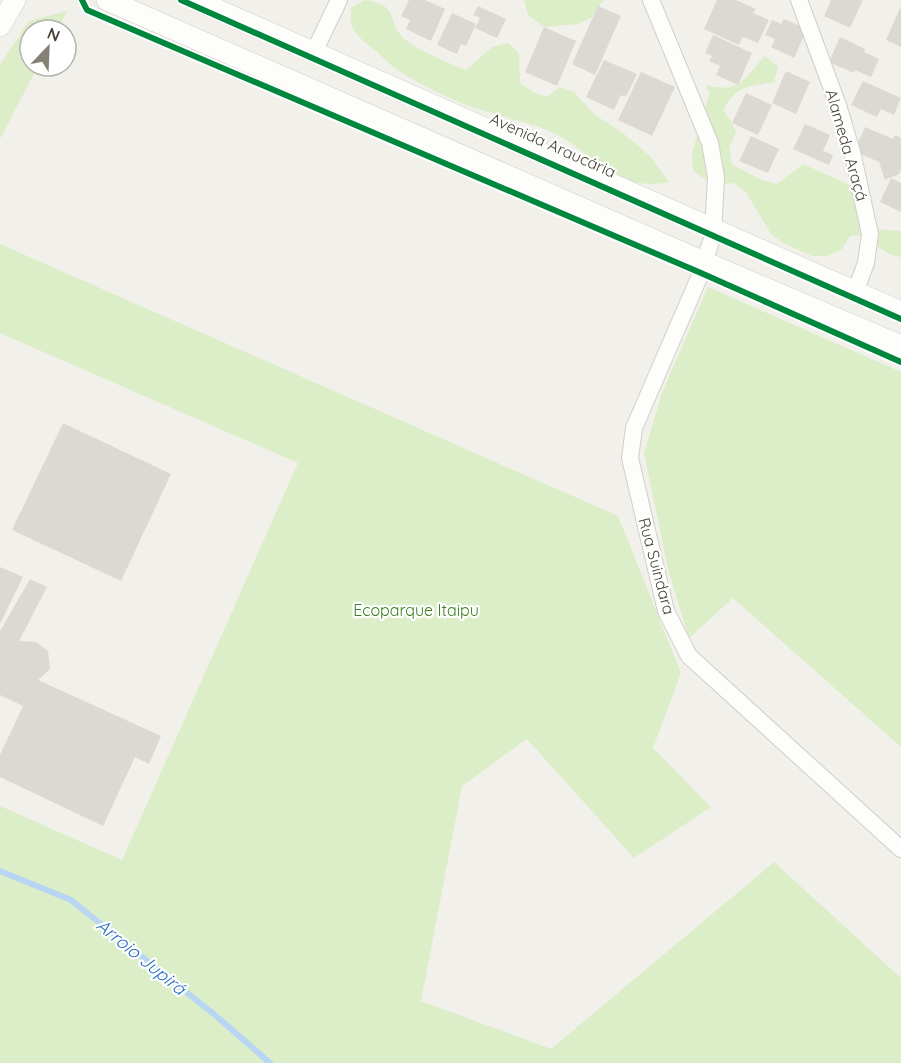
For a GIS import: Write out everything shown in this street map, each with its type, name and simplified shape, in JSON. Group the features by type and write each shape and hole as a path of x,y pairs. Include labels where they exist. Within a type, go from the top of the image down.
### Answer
{"street":[{"path":"0,26 15,0"},
{"path":"107,0 702,267 901,346"},
{"name":"Avenida Araucária","path":"195,0 901,312"},
{"path":"313,54 339,0"},
{"name":"Rua Suindara","path":"651,0 710,143 716,177 714,230 702,267 634,429 630,458 666,610 688,656 901,849"},
{"name":"Alameda Araçá","path":"799,0 838,105 852,152 870,234 866,263 855,292"}],"green space":[{"path":"364,0 376,2 389,10 396,28 407,41 435,57 466,70 492,47 508,43 519,53 520,83 533,92 547,97 560,87 574,92 595,115 623,133 650,156 669,182 649,184 632,182 617,176 563,138 547,130 472,107 438,93 406,75 356,34 351,22 351,8"},
{"path":"524,0 604,0 591,18 577,24 544,27 528,15"},
{"path":"67,11 63,18 40,18"},
{"path":"18,38 18,78 32,78 0,139 0,65"},
{"path":"765,56 778,67 774,82 744,88 734,95 723,110 736,133 729,148 732,164 761,180 777,184 803,164 848,184 855,191 875,229 901,231 901,257 886,252 867,235 850,236 842,249 828,256 812,256 783,243 771,234 746,192 734,183 712,182 693,170 692,153 710,92 705,85 727,88 734,86 746,78"},
{"name":"Ecoparque Itaipu","path":"0,244 618,516 681,673 653,748 711,807 634,858 527,739 462,786 421,1001 551,1049 774,862 901,978 901,1063 0,1063 0,806 122,860 298,463 0,333"},
{"path":"708,287 901,372 901,747 733,598 689,638 669,573 644,453 662,393"}],"building":[{"path":"409,0 425,0 445,9 431,41 406,29 410,20 401,16"},
{"path":"717,0 736,0 756,9 753,13 769,20 758,43 743,37 739,45 704,29"},
{"path":"831,0 863,0 850,28 824,16"},
{"path":"478,6 506,19 497,38 475,28 480,18 473,15"},
{"path":"598,6 621,16 595,75 572,64"},
{"path":"901,6 901,47 886,40"},
{"path":"452,13 476,24 466,46 461,44 457,54 437,45"},
{"path":"784,19 807,29 794,58 771,47 775,39 765,35 772,20 781,24"},
{"path":"544,27 576,41 557,86 525,72"},
{"path":"713,35 752,53 738,85 716,75 720,66 709,61 712,56 705,53"},
{"path":"840,37 865,49 864,52 879,59 871,77 855,70 854,73 829,62"},
{"path":"604,60 637,74 626,97 621,95 614,110 586,97"},
{"path":"786,71 810,82 796,114 772,103"},
{"path":"641,72 675,87 652,136 618,120"},
{"path":"863,81 901,98 894,115 881,109 877,117 851,105"},
{"path":"746,93 772,105 758,135 732,123"},
{"path":"805,124 830,135 823,151 833,155 829,165 793,149"},
{"path":"865,127 893,139 895,135 901,138 899,174 885,180 879,162 854,151"},
{"path":"751,136 779,149 768,173 739,161"},
{"path":"891,178 901,183 901,212 880,202"},
{"path":"63,423 171,474 121,581 12,530"},
{"path":"0,567 23,577 0,624"},
{"path":"30,579 47,587 19,641 36,642 48,651 50,669 38,680 161,736 149,764 135,757 103,826 0,777 0,755 23,706 0,695 0,631"}],"waterway":[{"name":"Arroio Jupirá","path":"0,871 71,900 215,1015 270,1063"}],"cycle path":[{"path":"82,0 87,10 701,273 901,362"},
{"path":"181,0 901,319"}]}
